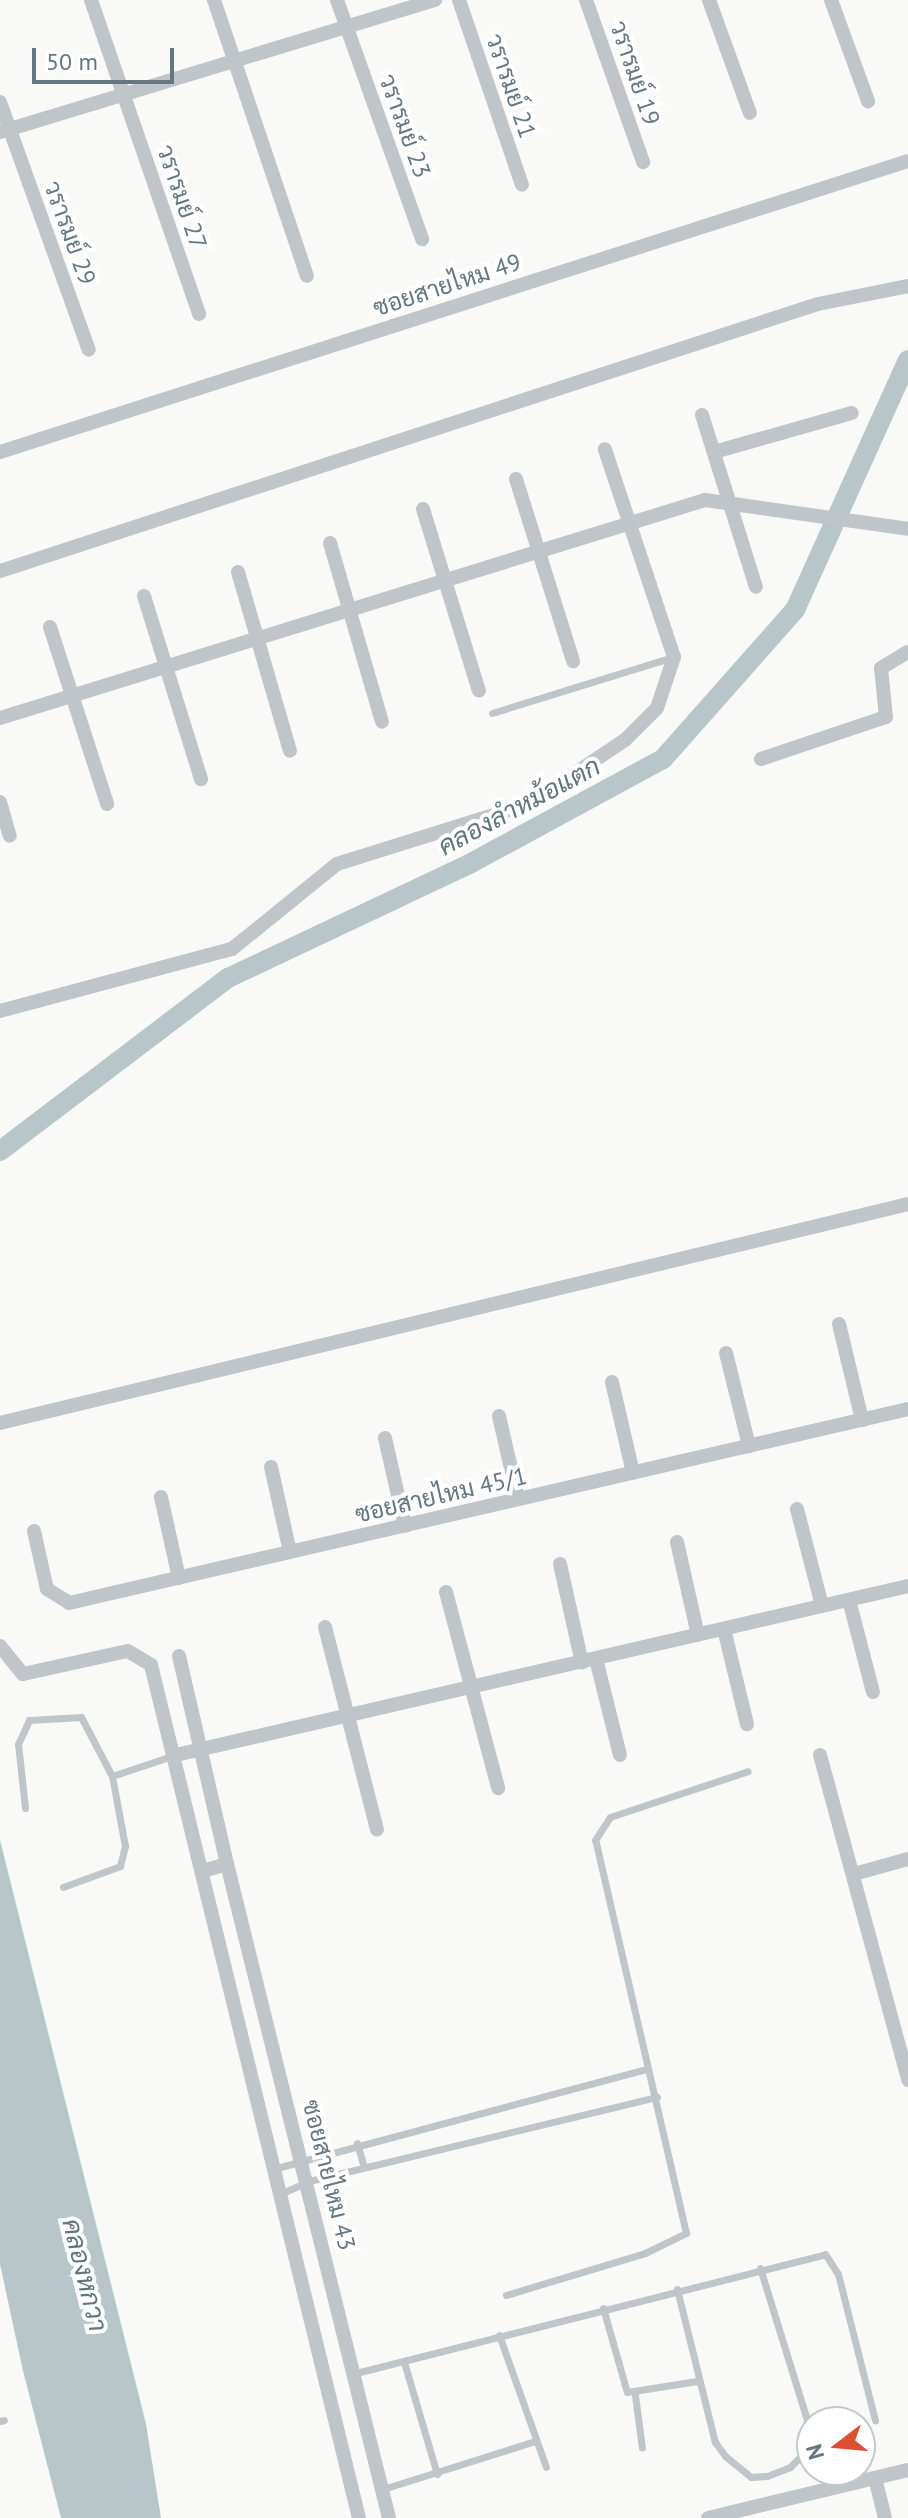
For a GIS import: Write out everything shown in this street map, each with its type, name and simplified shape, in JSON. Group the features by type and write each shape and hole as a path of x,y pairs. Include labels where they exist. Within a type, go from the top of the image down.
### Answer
{"street":[{"name":"วรารมย์ 27","path":"91,0 199,314"},
{"path":"214,0 307,276"},
{"name":"วรารมย์ 23","path":"337,0 422,239"},
{"path":"5,131 435,0"},
{"name":"วรารมย์ 21","path":"459,0 522,185"},
{"name":"วรารมย์ 19","path":"586,0 643,162"},
{"path":"709,0 750,113"},
{"path":"831,0 868,101"},
{"name":"วรารมย์ 29","path":"0,102 5,131 89,350"},
{"name":"ซอยสายไหม 49","path":"0,452 908,161"},
{"path":"0,571 818,304 908,286"},
{"path":"714,452 852,413"},
{"path":"702,415 756,587"},
{"path":"0,1011 232,949 337,864 529,804 588,770 657,708 674,657 633,522 605,449"},
{"path":"516,479 573,661"},
{"path":"0,718 705,500 794,507 872,528 908,529"},
{"path":"423,509 479,691"},
{"path":"330,543 382,722"},
{"path":"238,572 290,751"},
{"path":"144,596 201,779"},
{"path":"50,627 107,804"},
{"path":"761,759 886,717 881,668 908,652"},
{"path":"0,802 10,836"},
{"path":"0,1423 908,1204"},
{"path":"839,1324 862,1420"},
{"path":"726,1353 749,1446"},
{"path":"612,1382 633,1473"},
{"name":"ซอยสายไหม 45/1","path":"34,1531 56,1599 69,1603 908,1409"},
{"path":"499,1416 518,1499"},
{"path":"385,1438 405,1526"},
{"path":"271,1467 290,1552"},
{"path":"161,1497 179,1578"},
{"path":"797,1509 822,1606"},
{"path":"677,1542 698,1635"},
{"path":"560,1564 620,1755"},
{"path":"176,1755 908,1586"},
{"path":"446,1592 498,1788"},
{"path":"849,1600 873,1692"},
{"path":"325,1627 377,1829"},
{"path":"724,1629 747,1724"},
{"path":"0,1646 23,1674 140,1652 151,1665 206,1870 209,1923 359,2518"},
{"name":"ซอยสายไหม 43","path":"179,1656 204,1749 227,1864 309,2181 389,2518"},
{"path":"820,1755 908,2080"},
{"path":"854,1874 908,1859"},
{"path":"206,1870 227,1864"},
{"path":"876,2478 908,2470"},
{"path":"876,2482 885,2518"},
{"path":"708,2518 758,2512 847,2486"}],"lane":[{"path":"492,713 674,657"},
{"path":"25,1808 18,1744 29,1720 81,1717 112,1776 125,1846 120,1866 63,1887"},
{"path":"112,1776 176,1755"},
{"path":"506,2295 645,2253 686,2233 657,2097 646,2069 595,1840 599,1828 610,1817 748,1771"},
{"path":"271,2169 357,2143 646,2069"},
{"path":"277,2195 309,2181 657,2097"},
{"path":"357,2143 364,2167"},
{"path":"356,2373 677,2289 825,2254 834,2261 871,2406"},
{"path":"760,2268 803,2406"},
{"path":"677,2289 697,2381 715,2442 739,2471 767,2476 790,2467 796,2461"},
{"path":"603,2308 617,2376 635,2395 642,2448"},
{"path":"499,2335 546,2467"},
{"path":"404,2362 437,2474"},
{"path":"635,2395 697,2381"},
{"path":"383,2489 535,2441"}],"water":[{"name":"คลองหกวา","path":"0,1840 146,2424 161,2518 61,2518 23,2371 0,2264"}],"waterway":[{"name":"คลองลำหม้อแตก","path":"0,1151 228,978 473,862 663,759 795,610 908,360"}]}
